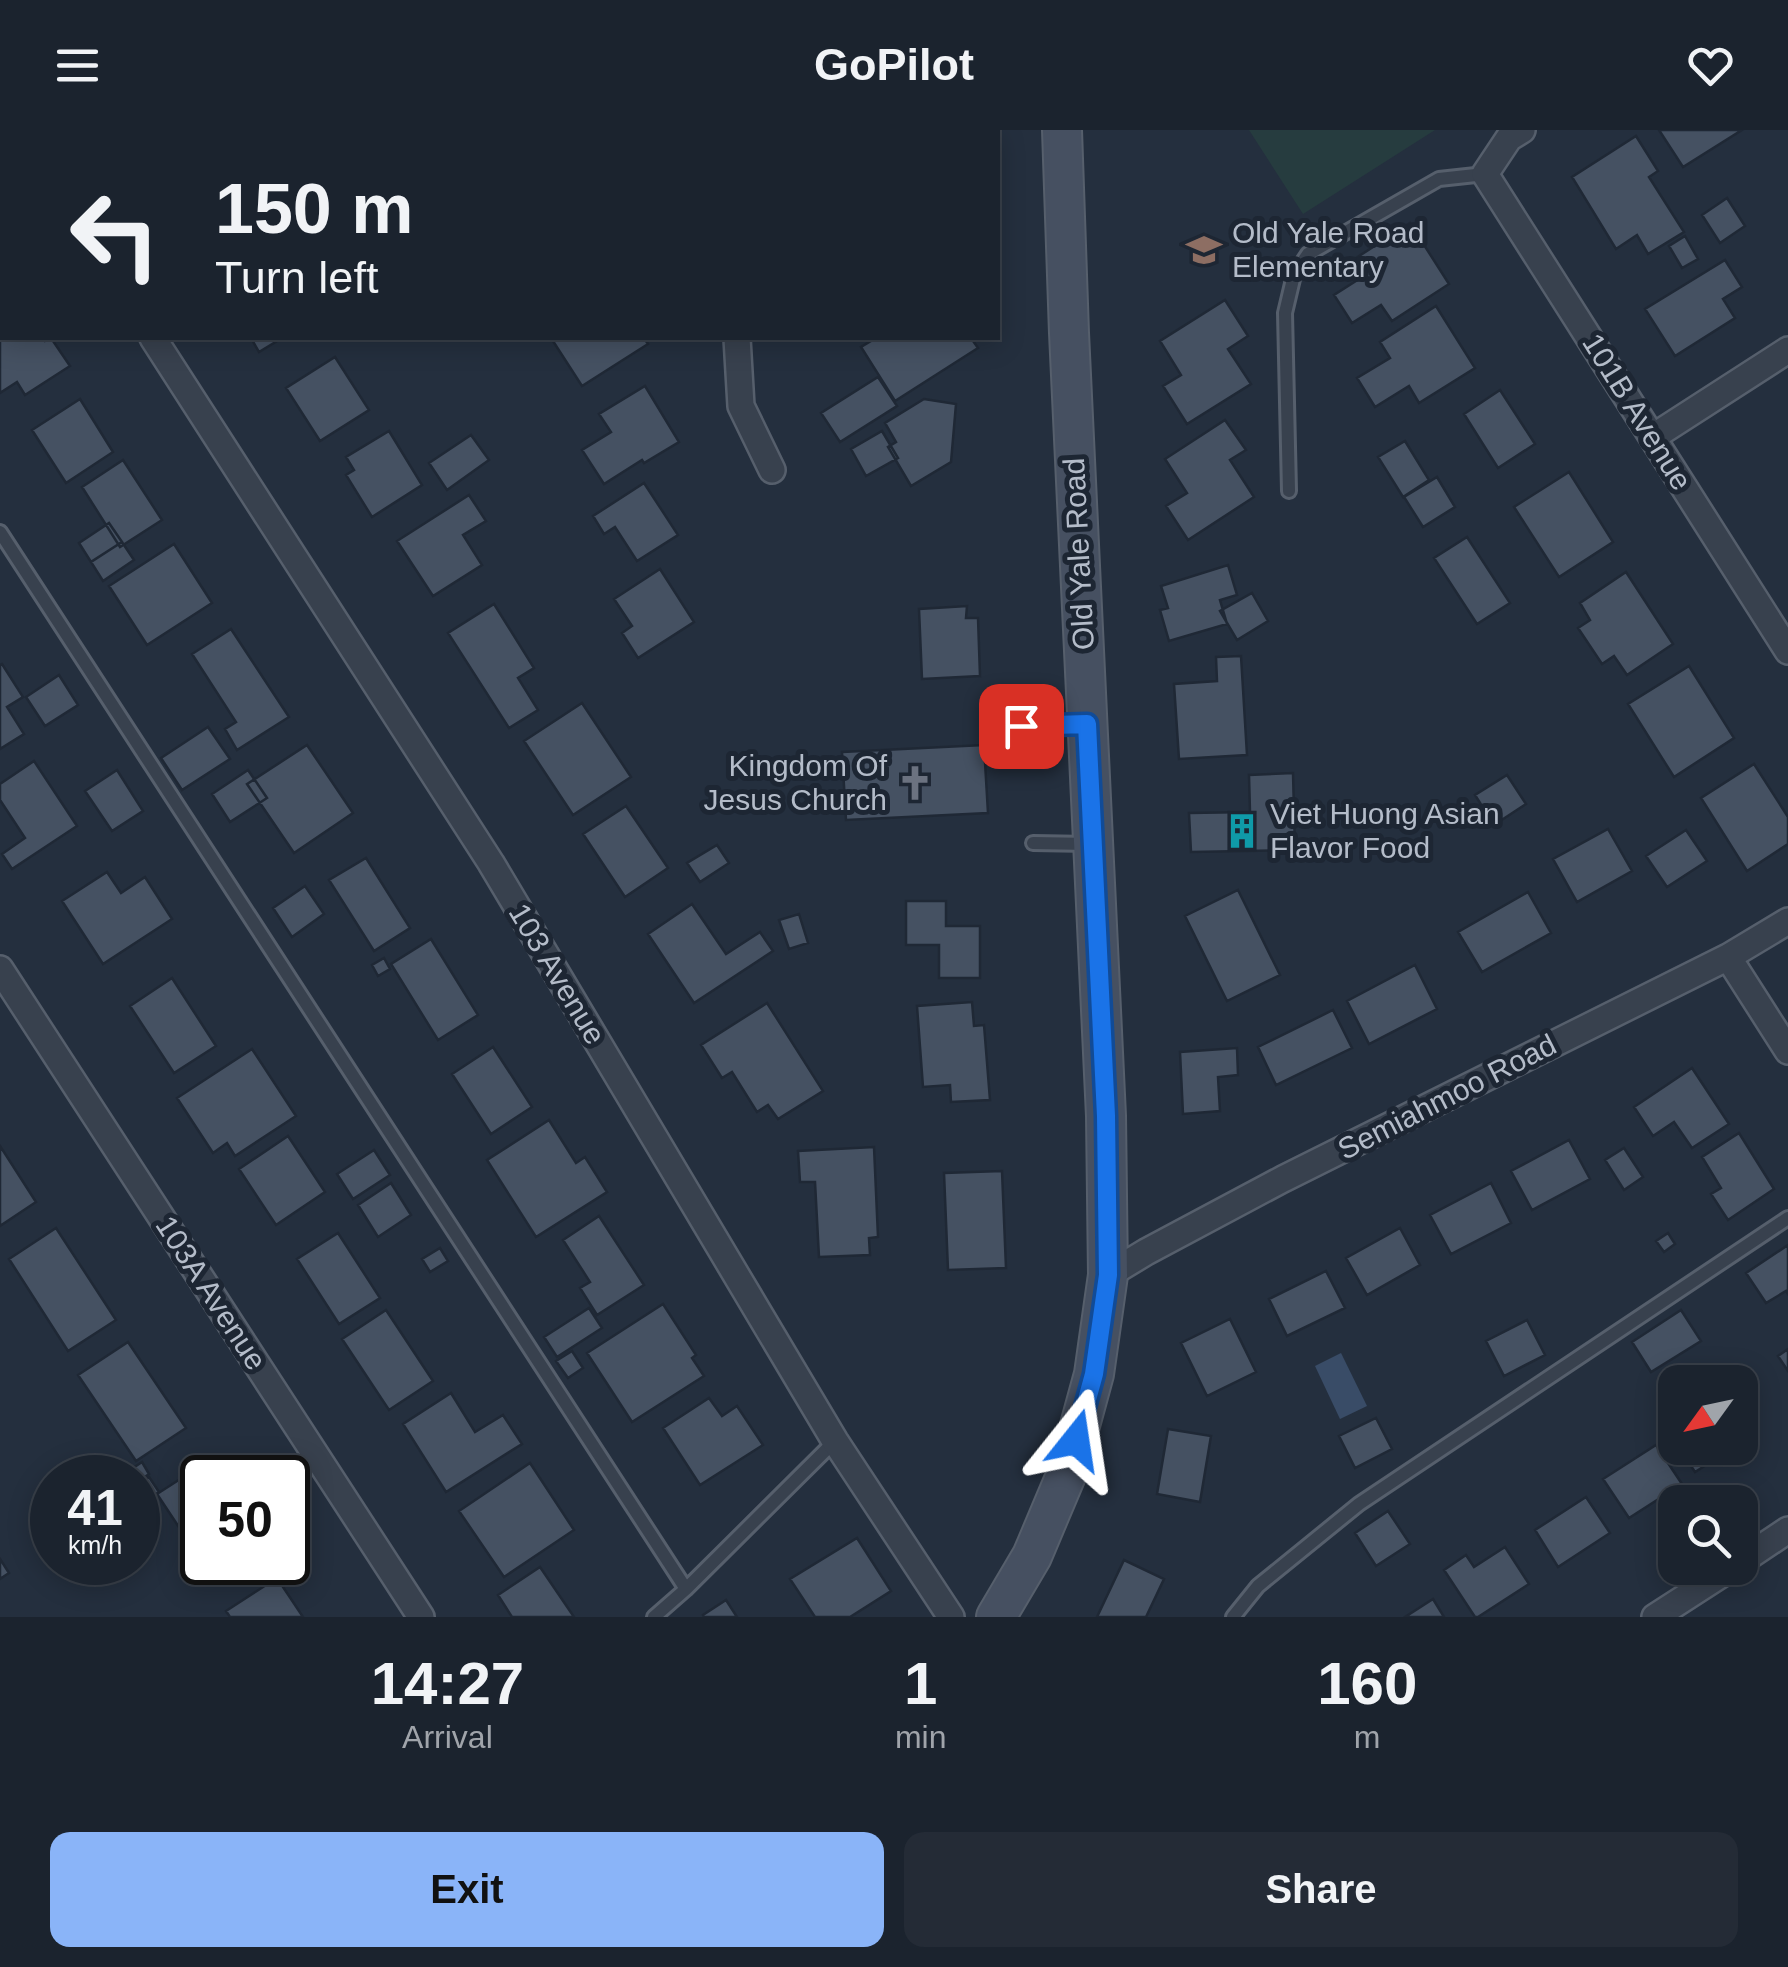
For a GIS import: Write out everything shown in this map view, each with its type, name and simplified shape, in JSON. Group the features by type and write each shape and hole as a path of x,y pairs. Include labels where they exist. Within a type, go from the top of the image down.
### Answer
{"main road":[{"name":"Old Yale Road","path":"996,1617 1032,1556 1068,1473 1094,1374 1108,1275 1106,1116 1062,130"}],"street":[{"path":"1485,174 1509,138 1522,130"},
{"name":"101B Avenue","path":"1485,174 1788,651"},
{"name":"103 Avenue","path":"154,340 492,864 835,1441 951,1617"},
{"path":"737,340 741,406 772,470"},
{"path":"1652,436 1788,350"},
{"name":"Semiahmoo Road","path":"1108,1275 1283,1179 1728,957 1788,922"},
{"path":"1728,957 1788,1051"},
{"name":"103A Avenue","path":"0,969 421,1617"},
{"path":"1758,1550 1788,1530"},
{"path":"1656,1617 1705,1585"}],"lane":[{"path":"1289,490 1285,314 1294,275 1308,254 1438,179 1485,174"},
{"path":"0,532 686,1589"},
{"path":"1021,726 1087,724"},
{"path":"1033,843 1093,844"},
{"path":"1233,1617 1258,1586 1359,1504 1788,1218"},
{"path":"654,1617 835,1441"}],"green space":[{"path":"1249,130 1435,130 1303,214"}],"water":[{"path":"1341,1353 1367,1406 1340,1419 1315,1366"}],"building":[{"path":"1659,130 1742,130 1683,167"},
{"path":"1636,136 1658,171 1649,177 1684,232 1648,254 1637,235 1616,249 1572,177"},
{"path":"1727,198 1745,226 1720,243 1702,215"},
{"path":"1410,223 1449,284 1392,321 1381,305 1352,323 1334,295 1367,274 1356,258"},
{"path":"1685,236 1698,259 1682,268 1669,246"},
{"path":"1725,260 1742,287 1723,299 1735,318 1675,356 1645,309"},
{"path":"1225,300 1248,336 1228,349 1251,384 1187,424 1163,386 1181,375 1160,341"},
{"path":"1436,306 1475,368 1419,403 1409,386 1375,407 1357,378 1390,358 1380,342"},
{"path":"0,340 52,340 70,366 25,395 17,382 0,393"},
{"path":"252,340 279,340 259,352"},
{"path":"552,340 645,340 648,344 582,386"},
{"path":"873,340 972,340 978,348 895,401 861,347"},
{"path":"335,357 369,410 320,441 286,388"},
{"path":"878,377 897,406 840,442 821,413"},
{"path":"645,386 679,442 604,484 582,450 611,432 599,414"},
{"path":"1500,390 1535,444 1498,468 1464,414"},
{"path":"80,399 113,452 66,483 32,430"},
{"path":"924,399 956,404 951,462 911,486 888,447 896,442 885,423"},
{"path":"1225,420 1246,450 1230,460 1254,497 1188,540 1166,506 1187,493 1165,459"},
{"path":"389,431 422,485 372,517 346,475 354,470 346,457"},
{"path":"882,431 898,458 866,476 851,449"},
{"path":"471,435 489,460 447,490 429,463"},
{"path":"1405,441 1429,480 1403,497 1378,457"},
{"path":"123,460 162,520 120,547 82,487"},
{"path":"1569,472 1613,542 1559,577 1514,507"},
{"path":"1437,477 1455,507 1423,527 1404,497"},
{"path":"644,483 678,535 637,561 615,527 604,534 593,516"},
{"path":"469,495 486,521 463,535 482,565 433,596 397,541"},
{"path":"109,523 122,542 91,562 79,543"},
{"path":"1467,537 1510,603 1477,624 1434,558"},
{"path":"122,542 134,560 103,581 91,562"},
{"path":"174,544 212,603 147,645 109,586"},
{"path":"1228,565 1237,595 1220,600 1227,624 1169,641 1160,610 1168,608 1161,586"},
{"path":"660,569 694,622 638,658 622,633 632,626 614,599"},
{"path":"1626,572 1673,644 1627,675 1614,656 1602,664 1578,628 1590,620 1580,603"},
{"path":"1252,593 1268,621 1237,640 1220,611"},
{"path":"494,604 534,668 518,678 538,710 509,728 448,633"},
{"path":"967,606 966,618 978,618 980,676 922,679 919,609"},
{"path":"231,629 289,717 237,750 225,729 236,722 192,654"},
{"path":"1241,656 1247,755 1179,759 1174,684 1217,681 1216,657"},
{"path":"0,665 23,697 7,707 24,734 0,749"},
{"path":"1689,666 1734,738 1674,777 1628,704"},
{"path":"59,675 78,705 45,726 26,697"},
{"path":"582,703 631,777 573,815 524,741"},
{"path":"208,727 230,759 182,790 161,758"},
{"path":"307,745 353,813 294,853 247,784"},
{"name":"Kingdom Of Jesus Church","path":"984,745 988,813 846,820 842,752"},
{"path":"34,761 77,826 12,869 2,854 25,838 0,800 0,784"},
{"path":"1754,764 1788,817 1788,844 1747,871 1701,798"},
{"path":"117,770 143,811 112,831 85,791"},
{"path":"248,770 267,798 230,822 212,794"},
{"name":"Viet Huong Asian Flavor Food","path":"1293,773 1295,850 1191,852 1189,813 1250,812 1249,775"},
{"path":"1507,775 1526,804 1494,825 1475,795"},
{"path":"626,806 668,868 625,897 583,834"},
{"path":"1608,829 1632,871 1577,902 1553,859"},
{"path":"1686,830 1707,861 1667,887 1646,856"},
{"path":"717,845 729,863 700,882 687,863"},
{"path":"366,858 410,928 374,951 329,880"},
{"path":"107,872 121,893 145,877 172,919 103,964 62,901"},
{"path":"305,886 324,914 292,937 273,908"},
{"path":"1238,890 1280,975 1227,1001 1185,916"},
{"path":"1528,892 1551,933 1482,972 1458,932"},
{"path":"906,901 946,901 946,926 980,926 980,978 939,978 939,945 906,945"},
{"path":"692,904 726,954 760,932 773,951 694,1003 648,934"},
{"path":"799,914 808,943 789,949 779,920"},
{"path":"431,939 478,1015 438,1040 391,964"},
{"path":"384,958 390,969 378,976 372,965"},
{"path":"1415,965 1437,1009 1369,1044 1347,1001"},
{"path":"172,978 216,1046 174,1073 130,1006"},
{"path":"972,1002 974,1026 984,1025 990,1100 951,1102 950,1085 923,1087 917,1006"},
{"path":"767,1003 823,1091 778,1119 768,1105 757,1112 732,1072 722,1078 701,1045"},
{"path":"1333,1010 1352,1048 1276,1085 1258,1047"},
{"path":"493,1047 532,1107 491,1134 452,1074"},
{"path":"1237,1048 1238,1075 1218,1077 1220,1111 1183,1114 1180,1052"},
{"path":"252,1049 296,1116 235,1156 227,1143 213,1153 177,1098"},
{"path":"1692,1068 1729,1124 1692,1148 1674,1122 1653,1136 1634,1107"},
{"path":"549,1120 576,1163 585,1157 607,1192 536,1237 487,1160"},
{"path":"1739,1133 1774,1189 1728,1220 1711,1194 1721,1188 1702,1157"},
{"path":"288,1136 325,1192 276,1225 239,1169"},
{"path":"1569,1140 1590,1179 1532,1210 1511,1171"},
{"path":"0,1146 36,1202 0,1226"},
{"path":"874,1147 878,1237 869,1238 870,1255 819,1257 815,1182 800,1182 798,1151"},
{"path":"1624,1148 1643,1177 1624,1190 1605,1160"},
{"path":"374,1150 390,1175 353,1199 337,1174"},
{"path":"1002,1171 1006,1268 948,1270 944,1173"},
{"path":"391,1183 411,1215 378,1237 358,1205"},
{"path":"1491,1183 1511,1223 1451,1254 1430,1215"},
{"path":"599,1216 644,1285 597,1315 580,1288 590,1282 563,1240"},
{"path":"56,1228 116,1320 68,1351 9,1259"},
{"path":"1400,1228 1420,1265 1367,1295 1346,1258"},
{"path":"338,1233 380,1298 339,1324 297,1259"},
{"path":"1668,1233 1675,1244 1664,1252 1656,1241"},
{"path":"1788,1245 1788,1294 1786,1291 1766,1303 1746,1273"},
{"path":"440,1248 448,1261 430,1272 422,1259"},
{"path":"1326,1271 1345,1308 1287,1336 1269,1299"},
{"path":"663,1304 696,1355 692,1358 704,1376 632,1422 587,1353"},
{"path":"589,1308 602,1328 557,1357 544,1337"},
{"path":"386,1310 433,1381 389,1410 342,1339"},
{"path":"1681,1310 1701,1341 1651,1372 1632,1342"},
{"path":"1230,1319 1256,1372 1207,1396 1181,1343"},
{"path":"1527,1320 1545,1355 1504,1376 1486,1341"},
{"path":"128,1342 186,1428 145,1455 132,1455 78,1375"},
{"path":"1788,1349 1788,1371 1778,1356"},
{"path":"572,1351 583,1368 568,1378 556,1361"},
{"path":"451,1393 475,1432 503,1415 522,1444 446,1492 403,1424"},
{"path":"709,1398 722,1416 737,1406 763,1445 700,1485 663,1428"},
{"path":"1376,1418 1392,1449 1355,1468 1339,1436"},
{"path":"1168,1429 1211,1436 1200,1502 1157,1494"},
{"path":"1656,1445 1658,1465 1669,1465 1682,1484 1658,1485 1658,1499 1629,1518 1603,1479"},
{"path":"530,1463 574,1530 504,1577 459,1511"},
{"path":"180,1479 180,1529 160,1499 160,1492"},
{"path":"1586,1497 1610,1533 1558,1567 1535,1530"},
{"path":"1388,1511 1410,1544 1376,1566 1355,1533"},
{"path":"857,1538 891,1591 850,1617 815,1617 790,1579"},
{"path":"1505,1547 1529,1584 1475,1617 1444,1570 1466,1555 1474,1567"},
{"path":"0,1559 9,1573 0,1579"},
{"path":"1124,1560 1164,1579 1146,1617 1097,1617"},
{"path":"540,1567 574,1617 512,1617 498,1595"},
{"path":"266,1585 282,1585 303,1617 230,1617 226,1611"},
{"path":"1433,1599 1444,1617 1405,1617"},
{"path":"726,1600 737,1617 704,1617 703,1615"}],"place":[{"name":"Old Yale Road Elementary","path":"1204,250"},
{"name":"Kingdom Of Jesus Church","path":"915,783"},
{"name":"Viet Huong Asian Flavor Food","path":"1242,831"}],"route":[{"path":"1021,726 1087,724 1106,1116 1108,1275 1094,1374 1076,1440"}]}
